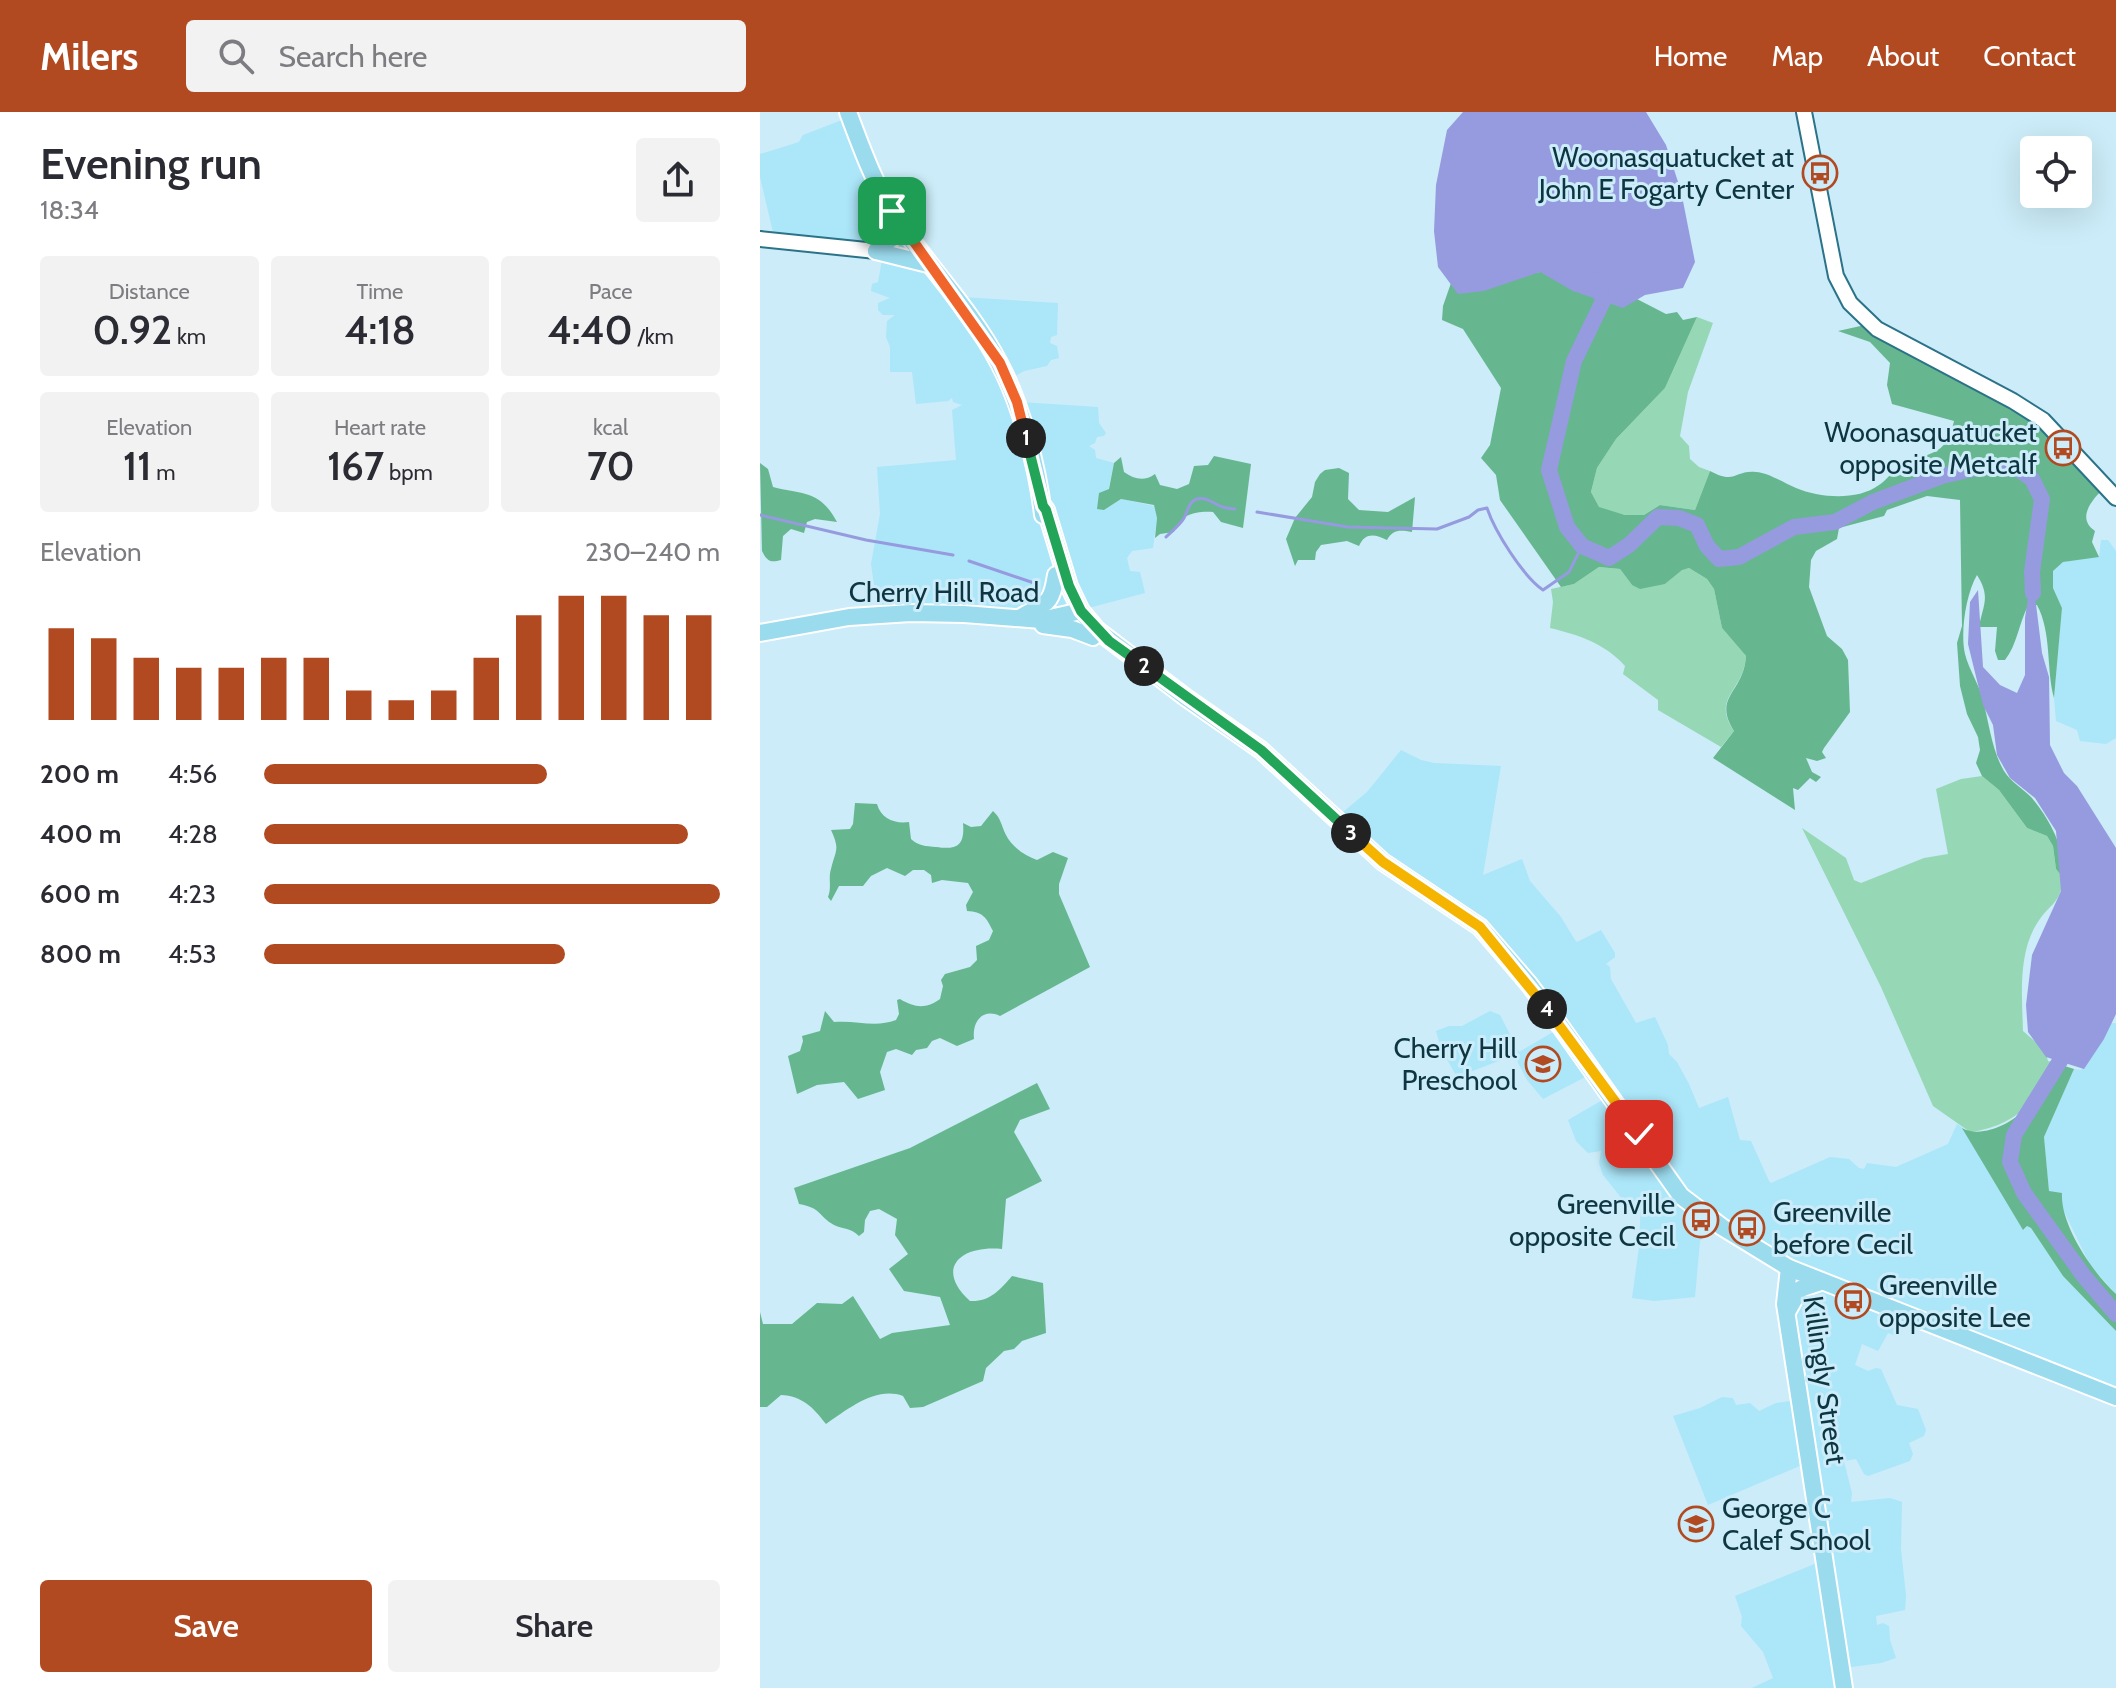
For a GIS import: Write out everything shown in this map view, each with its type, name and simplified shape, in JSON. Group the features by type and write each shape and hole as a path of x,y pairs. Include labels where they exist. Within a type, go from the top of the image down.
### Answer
{"main road":[{"path":"848,112 897,220 990,347 1007,378 1020,412 1056,575 1093,637"},
{"path":"882,249 892,238 897,220"},
{"path":"882,249 909,237"},
{"path":"882,249 928,264"},
{"path":"1043,506 1076,612 1109,641 1261,750 1383,862 1480,927 1537,995 1681,1196 1722,1227 1789,1268 2116,1397"},
{"path":"1019,618 1047,603 1054,590 1056,575"},
{"name":"Cherry Hill Road","path":"760,633 849,617 911,613 1041,620 1076,612"},
{"path":"986,615 1000,620 1072,629 1093,637 1124,660 1180,692"},
{"name":"Killingly Street","path":"1789,1268 1786,1314 1844,1688"},
{"path":"1786,1314 1800,1289 1821,1282"}],"street":[{"path":"1804,112 1836,276 1850,303 1877,329 2043,420 2116,498"},
{"path":"760,239 882,249"}],"shaded area":[{"path":"850,117 877,186 962,297 1058,303 1057,335 1051,337 1050,343 1057,346 1059,358 1051,360 1047,366 1024,371 1010,379 1020,402 1098,407 1099,423 1106,433 1089,446 1095,450 1096,458 1114,463 1104,510 1121,499 1154,506 1157,518 1153,548 1132,551 1127,558 1130,571 1140,572 1145,593 1081,610 878,613 871,564 880,514 877,467 956,460 952,410 962,405 953,402 952,398 916,404 912,372 890,372 887,321 895,315 883,315 878,310 878,303 890,298 871,291 872,284 878,282 882,260 776,245 760,177 760,154 799,142 803,135"},
{"path":"2101,540 2108,540 2116,551 2116,738 2106,744 2080,741 2077,730 2056,721 2054,698 2062,608 2053,588 2053,571 2063,562 2099,557"},
{"path":"1401,750 1434,763 1501,766 1483,875 1522,859 1530,881 1561,917 1577,942 1601,930 1615,953 1615,957 1606,964 1610,967 1611,979 1636,1023 1655,1017 1669,1054 1677,1062 1699,1108 1728,1097 1740,1140 1751,1141 1771,1183 1830,1157 1849,1159 1864,1169 1867,1163 1896,1167 1948,1144 1957,1124 1962,1127 2024,1230 2027,1226 2031,1228 2063,1276 2116,1331 2116,1401 1905,1321 1900,1337 1888,1333 1878,1351 1862,1344 1855,1365 1868,1371 1881,1369 1897,1405 1918,1409 1926,1430 1924,1436 1909,1443 1913,1454 1910,1461 1868,1476 1856,1459 1844,1461 1852,1493 1851,1502 1890,1498 1902,1502 1901,1549 1906,1596 1905,1610 1876,1616 1877,1625 1883,1623 1889,1626 1896,1658 1844,1668 1844,1688 1752,1688 1773,1678 1763,1652 1741,1626 1742,1617 1735,1596 1822,1561 1802,1465 1708,1505 1673,1416 1722,1397 1733,1398 1736,1405 1750,1403 1759,1411 1776,1403 1797,1400 1783,1270 1713,1225 1700,1241 1695,1297 1654,1301 1632,1298 1641,1200 1639,1198 1627,1205 1603,1175 1599,1163 1601,1151 1588,1153 1576,1141 1568,1120 1611,1095 1595,1072 1543,1099 1527,1080 1514,1055 1457,1077 1441,1049 1436,1031 1449,1026 1462,1026 1490,1011 1500,1015 1519,1052 1560,1028 1495,950 1336,818 1367,792"},
{"path":"2111,1023 2116,1023 2116,1294 2090,1265 2061,1205 2049,1191 2044,1137 2074,1069 2081,1070"}],"green space":[{"path":"1556,270 1635,298 1666,314 1677,312 1683,320 1697,317 1665,388 1616,439 1597,468 1591,492 1599,507 1625,515 1644,515 1660,505 1695,510 1710,471 1725,477 1761,473 1806,491 1827,496 1849,496 1870,490 1902,465 1941,448 1954,421 1892,404 1887,385 1890,363 1870,342 1838,331 1865,325 2028,413 2104,488 2091,503 2086,515 2089,526 2095,531 2092,542 2099,557 2063,562 2053,571 2053,588 2062,608 2054,698 2045,627 2037,605 2028,606 2005,660 1998,660 1995,651 1997,627 1979,627 1985,595 1977,575 1967,603 1964,624 1965,654 1981,694 1996,755 2007,775 2031,797 2050,824 2059,844 2062,876 2056,869 2053,846 2047,836 2027,828 1999,790 1982,776 1976,763 1980,750 1978,737 1967,714 1960,686 1957,643 1962,626 1960,500 1927,496 1887,510 1884,516 1839,528 1837,539 1816,551 1811,560 1809,587 1827,636 1842,649 1848,660 1850,712 1824,748 1822,752 1826,758 1817,761 1806,758 1812,772 1821,777 1816,782 1810,778 1798,790 1793,788 1795,810 1713,758 1734,731 1726,710 1746,656 1722,628 1714,589 1707,579 1689,568 1665,584 1640,589 1632,585 1620,569 1599,567 1574,584 1561,587 1500,500 1496,475 1481,458 1490,445 1501,388 1463,329 1442,320 1451,283"},
{"path":"1697,317 1713,323 1688,392 1680,436 1689,446 1690,459 1710,471 1695,510 1660,505 1644,515 1625,515 1599,508 1591,492 1597,468 1616,439 1665,388"},
{"path":"1214,456 1251,464 1243,528 1221,522 1213,512 1200,512 1185,517 1174,532 1155,538 1157,518 1154,505 1121,499 1104,510 1097,509 1099,493 1109,489 1114,463 1121,457 1124,472 1143,479 1155,474 1160,485 1177,489 1189,484 1194,466 1208,465"},
{"path":"760,463 768,469 773,487 817,499 837,522 815,519 807,522 804,533 791,529 783,536 781,560 777,561 769,560 762,551"},
{"path":"1339,468 1349,473 1348,499 1359,510 1388,512 1415,497 1412,532 1397,531 1387,540 1367,536 1359,546 1347,541 1321,545 1315,560 1298,560 1295,566 1286,539 1295,518 1312,497 1320,474"},
{"path":"1599,567 1620,569 1632,585 1665,584 1682,569 1689,568 1707,579 1714,589 1722,628 1746,656 1740,678 1727,701 1728,719 1734,731 1721,747 1658,710 1658,700 1623,674 1625,666 1608,651 1581,637 1550,628 1551,589 1574,584"},
{"path":"1982,776 1999,790 2027,828 2047,836 2053,846 2056,869 2065,877 2056,900 2030,937 2022,976 2023,1031 2045,1050 2048,1061 2052,1062 2047,1077 2032,1101 2011,1118 1999,1125 1970,1132 1933,1106 1881,987 1802,828 1846,858 1854,880 1861,883 1924,858 1948,854 1936,789 1961,779"},
{"path":"855,803 877,804 889,819 909,822 914,841 943,848 958,845 963,837 963,823 971,827 981,826 993,811 1008,839 1023,853 1037,860 1053,852 1068,858 1059,884 1059,894 1090,967 1000,1016 984,1015 977,1022 974,1039 957,1046 940,1038 912,1055 896,1049 887,1052 880,1072 885,1090 858,1099 844,1082 817,1085 797,1094 788,1056 800,1051 802,1036 820,1031 825,1011 834,1022 881,1023 896,1020 899,1014 897,1000 920,1006 935,1002 940,999 941,980 945,974 970,967 977,960 976,946 989,940 993,931 983,916 967,911 966,905 973,892 968,883 942,880 932,883 931,875 924,870 913,870 905,876 887,868 871,876 863,886 839,886 831,901 828,897 836,846 831,830 850,829"},
{"path":"2052,1062 2074,1069 2044,1137 2049,1191 2062,1193 2066,1219 2080,1248 2116,1294 2116,1331 2063,1276 2031,1228 2027,1226 2023,1230 1962,1128 1978,1132 1996,1128 2021,1114 2040,1092"},
{"path":"1037,1083 1050,1109 1020,1120 1014,1132 1042,1181 1006,1199 1002,1249 964,1255 953,1269 959,1289 970,1301 983,1300 1012,1276 1043,1283 1046,1333 1004,1351 986,1368 983,1381 923,1407 910,1408 903,1396 883,1394 863,1401 826,1424 806,1404 788,1396 781,1395 767,1407 760,1407 760,1312 763,1324 792,1324 817,1303 842,1304 853,1296 880,1339 892,1333 950,1325 940,1297 904,1291 889,1269 908,1254 895,1235 897,1219 879,1209 870,1211 864,1232 859,1236 829,1222 816,1210 799,1204 794,1188 910,1148"}],"water":[{"path":"1463,112 1646,112 1666,145 1681,191 1695,262 1683,288 1645,295 1623,308 1573,291 1540,272 1484,291 1458,294 1438,267 1434,231 1436,185 1447,130"},
{"path":"2032,572 2042,653 2049,677 2050,745 2064,773 2077,786 2116,848 2116,1014 2084,1069 2046,1057 2028,1032 2026,1005 2032,955 2061,891 2056,831 2035,798 2010,778 1997,755 1993,725 1983,705 1968,644 1970,602 1978,590 1983,667 2000,685 2017,693 2025,675 2025,618"}],"waterway":[{"path":"1597,280 1603,301 1574,361 1549,470 1567,527 1582,546 1609,558 1629,545 1658,517 1679,518 1697,525 1707,546 1719,559 1739,557 1794,527 1835,522 1873,502 1942,476 1981,467 2018,469 2032,479 2042,499 2032,572 2033,593"},
{"path":"1166,537 1182,521 1196,499 1235,509"},
{"path":"1257,512 1348,527 1437,529 1487,508 1510,553 1543,590 1569,572 1582,546"},
{"path":"760,515 866,540 953,555"},
{"path":"969,561 1037,584"},
{"path":"2066,1044 2060,1061 2014,1135 2010,1162 2024,1193 2083,1275 2116,1314"}],"place":[{"name":"Woonasquatucket at John E Fogarty Center","path":"1820,173"},
{"name":"Woonasquatucket opposite Metcalf","path":"2063,448"},
{"name":"Cherry Hill Preschool","path":"1543,1064"},
{"name":"Greenville opposite Cecil","path":"1701,1220"},
{"name":"Greenville before Cecil","path":"1747,1228"},
{"name":"Greenville opposite Lee","path":"1853,1301"},
{"name":"George C Calef School","path":"1696,1524"}],"route":[{"path":"892,211 990,347 1011,385 1043,506 1069,586 1081,611 1109,641 1261,750 1383,862 1480,927 1529,984 1639,1134"}]}
